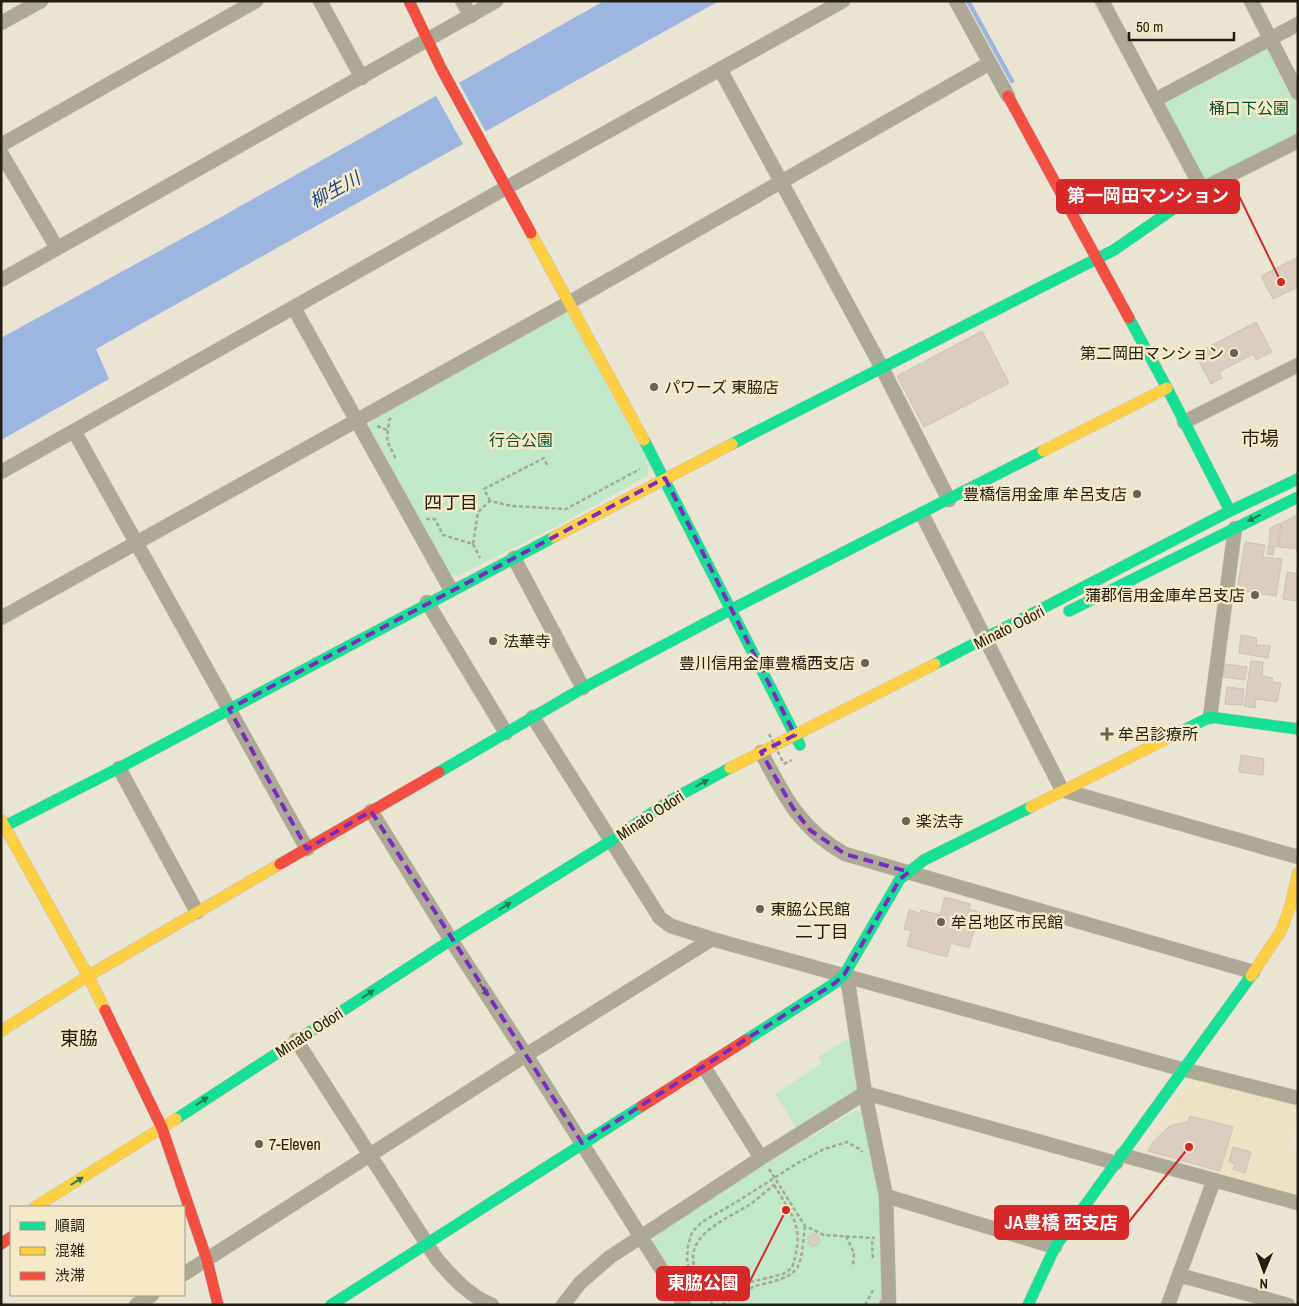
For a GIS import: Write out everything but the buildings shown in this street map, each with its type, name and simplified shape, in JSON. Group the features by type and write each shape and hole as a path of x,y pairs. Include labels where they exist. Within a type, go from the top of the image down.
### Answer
{"street":[{"path":"1,23 41,1"},
{"path":"1,145 256,1"},
{"path":"320,1 362,78"},
{"path":"409,1 488,154 665,478 732,609 795,743"},
{"path":"462,1 470,16"},
{"path":"1,280 496,1"},
{"path":"1,472 507,187 843,1"},
{"path":"956,1 1167,388 1230,512"},
{"path":"1102,1 1202,189"},
{"path":"1251,1 1298,93"},
{"path":"1155,100 1298,24"},
{"path":"1,618 570,302 990,63"},
{"path":"720,69 882,368 949,500"},
{"path":"218,1305 207,1260 162,1128 88,976 3,824 119,768 427,602 665,478 1114,250 1202,189 1298,141"},
{"path":"1,153 57,248"},
{"path":"294,308 451,590"},
{"path":"1184,422 1298,365"},
{"path":"1,1031 88,976 583,688 732,609 1167,388"},
{"path":"74,431 306,849"},
{"name":"Minato Odori","path":"37,1206 299,1045 454,945 617,846 669,801 769,761 795,743 990,648 1230,512 1298,479"},
{"name":"Minato Odori","path":"1061,616 1298,496"},
{"path":"922,514 1062,790 1298,857"},
{"path":"1210,717 1234,528"},
{"path":"514,558 583,688"},
{"path":"427,602 506,733"},
{"path":"533,717 617,846 660,918 672,926 712,939 1183,1070 1298,1098"},
{"path":"331,1305 830,986 844,975 900,878 924,860 1210,717 1298,729"},
{"name":"Minato Odori","path":"795,743 826,732"},
{"path":"769,761 800,818 810,830 827,844 845,854 873,864 909,872 1253,972"},
{"path":"119,768 197,912"},
{"path":"371,811 454,945 684,1305"},
{"path":"1028,1305 1055,1247 1293,916 1292,904 1298,873"},
{"path":"185,1273 526,1055 712,939"},
{"path":"844,975 849,989 865,1092 886,1196 879,1238 891,1304"},
{"path":"299,1045 426,1243 450,1275 460,1284 492,1305"},
{"name":"Minato Odori","path":"228,1099 299,1045"},
{"path":"704,1067 761,1158"},
{"path":"563,1305 580,1283 610,1256 865,1092 1119,1159 1214,1180 1298,1203"},
{"path":"1168,1305 1214,1180"},
{"path":"886,1196 1055,1247"},
{"path":"1178,1275 1288,1305"},
{"path":"136,1305 150,1296"}],"path":[{"path":"397,415 389,420 387,441 399,467"},
{"path":"490,501 484,489 544,458 547,464"},
{"path":"490,501 512,506 566,509 643,467"},
{"path":"484,565 474,544 478,512 490,501"},
{"path":"424,518 435,519 443,535 474,544"},
{"path":"769,734 769,761"},
{"path":"713,1305 692,1279 687,1260 692,1232 702,1222 824,1149 847,1142 861,1150 865,1159"},
{"path":"761,1158 805,1226 824,1235 879,1238"},
{"path":"774,1185 797,1223 799,1236 797,1253 792,1268 783,1274 743,1284 716,1300 698,1273 693,1259 702,1236 720,1222 749,1205 774,1185"},
{"path":"722,1305 736,1295 753,1287 788,1276 797,1268 805,1226"},
{"path":"872,1232 879,1238"},
{"path":"846,1236 854,1253 853,1267"},
{"path":"873,1263 879,1238"},
{"path":"865,1305 874,1288 874,1283"}],"highlighted area":[{"path":"665,478 795,735 761,752 793,808 810,830 845,854 909,872 900,879 844,975 835,983 582,1143 371,811 307,849 229,709"}],"shaded area":[{"path":"1198,1079 1298,1106 1298,1118 1290,1149 1298,1151 1298,1197 1147,1155 1142,1148 1191,1080"}],"green space":[{"name":"桶口下公園","path":"1266,47 1272,49 1298,99 1298,134 1212,179 1204,179 1165,104"},
{"name":"行合公園","path":"560,312 569,314 649,464 647,476 559,525 458,576 450,574 367,430 371,419"},
{"path":"851,1037 858,1091 798,1130 775,1094 822,1063 818,1057"},
{"path":"856,1110 863,1113 879,1185 883,1300 879,1305 694,1305 653,1242 656,1234 755,1170"}],"water":[{"name":"柳生川","path":"604,1 719,1 96,349 109,379 1,440 1,338 214,221"}],"pier":[{"path":"458,81 487,134 464,146 435,94"}],"waterway":[{"path":"968,1 1012,81"}],"traffic: fast":[{"path":"732,444 1114,250 1202,189"},
{"path":"1129,318 1230,511"},
{"path":"644,440 800,745"},
{"path":"439,772 583,688 732,609 1043,451"},
{"path":"935,664 1230,511 1298,479"},
{"path":"1069,611 1298,497"},
{"path":"1,828 119,768 554,537"},
{"path":"1172,736 1210,717 1298,729"},
{"path":"176,1119 451,940 611,841 669,801 730,768"},
{"path":"746,1040 835,983 844,975 900,879 924,860 1031,807"},
{"path":"1028,1305 1055,1247 1251,976"},
{"path":"331,1305 642,1106"}],"traffic: slow":[{"path":"531,233 644,440"},
{"path":"1043,451 1167,388"},
{"path":"554,537 732,444"},
{"path":"730,768 935,664"},
{"path":"1031,807 1172,736"},
{"path":"1,820 105,1010"},
{"path":"1,1031 88,976 280,864"},
{"path":"1251,976 1281,931 1290,907 1298,873"},
{"path":"37,1206 176,1119"}],"traffic: jam":[{"path":"409,1 441,68 531,233"},
{"path":"1008,96 1129,318"},
{"path":"280,864 439,772"},
{"path":"105,1010 162,1128 207,1260 218,1305"},
{"path":"642,1106 746,1040"},
{"path":"1,1244 10,1238"}],"place":[{"name":"第一岡田マンション","path":"1281,282"},
{"name":"第二岡田マンション","path":"1234,353"},
{"name":"パワーズ 東脇店","path":"654,387"},
{"name":"豊橋信用金庫 牟呂支店","path":"1137,494"},
{"name":"蒲郡信用金庫牟呂支店","path":"1255,595"},
{"name":"法華寺","path":"493,641"},
{"name":"豊川信用金庫豊橋西支店","path":"865,663"},
{"name":"牟呂診療所","path":"1107,734"},
{"name":"楽法寺","path":"906,821"},
{"name":"東脇公民館","path":"760,909"},
{"name":"牟呂地区市民館","path":"941,922"},
{"name":"7-Eleven","path":"259,1144"},
{"name":"JA豊橋 西支店","path":"1189,1147"},
{"name":"東脇公園","path":"786,1210"}],"district":[{"name":"市場","path":"1260,438"},
{"name":"四丁目","path":"451,503"},
{"name":"二丁目","path":"822,932"},
{"name":"東脇","path":"79,1038"}]}
